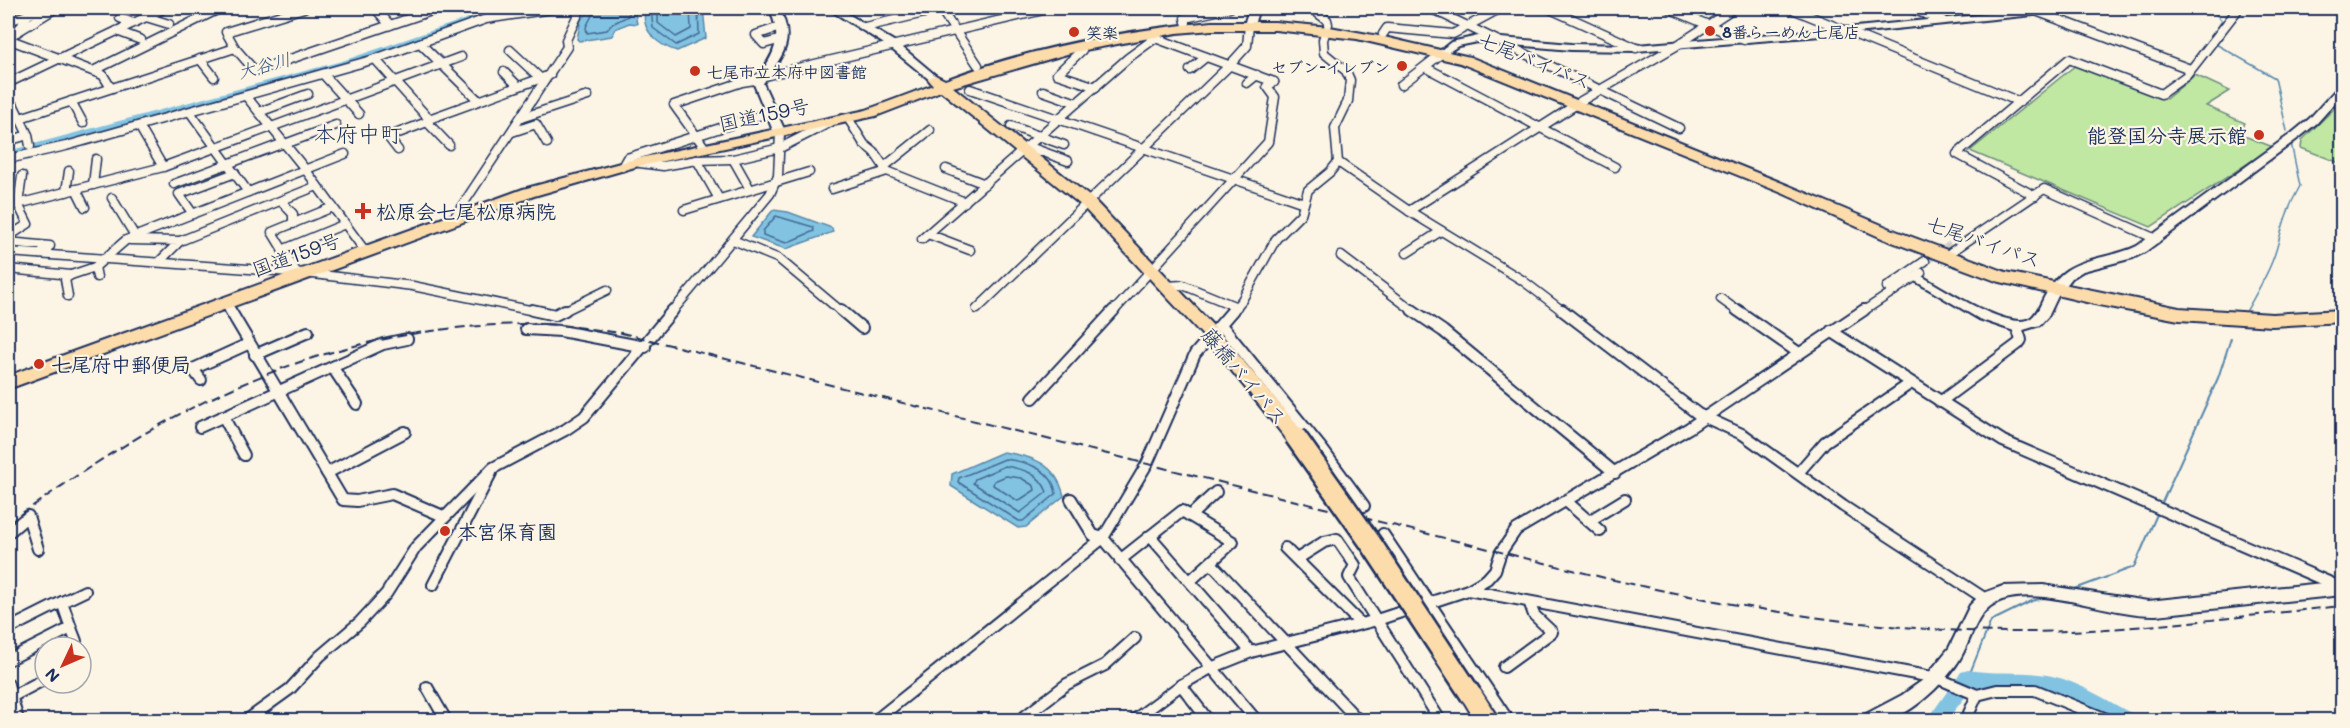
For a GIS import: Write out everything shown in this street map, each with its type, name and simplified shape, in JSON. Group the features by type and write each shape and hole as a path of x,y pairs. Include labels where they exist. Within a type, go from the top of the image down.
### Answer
{"highway":[{"name":"七尾バイパス","path":"938,82 978,65 1189,15 1251,18 1383,34 1445,52 1485,67 2058,289"},
{"name":"七尾バイパス","path":"938,82 1079,48 1251,18"},
{"name":"七尾バイパス","path":"1327,27 1445,52"},
{"name":"国道159号","path":"8,383 116,340 535,192 699,148 780,140 831,122 877,111 938,82"},
{"name":"藤橋バイパス","path":"938,82 1025,148 1088,203 1167,286 1217,331 1372,545 1488,720"},
{"name":"七尾バイパス","path":"1578,104 1950,259 2013,280 2179,314 2272,320 2343,316"}],"main road":[{"path":"774,8 780,27 782,47 777,59 758,82 780,140"},
{"path":"832,8 893,45 938,82"},
{"path":"1445,52 1466,41 1494,39 1571,46 1636,48 1676,46 1846,31 2039,9 2073,8"},
{"path":"11,38 30,11"},
{"path":"1918,275 1984,316 2017,327 2035,322 2044,312 2052,294 2068,275 2079,268 2129,255 2156,239 2296,135 2343,89"},
{"path":"1872,720 1945,681 1974,613 1987,600 2007,592 2026,590 2148,608 2342,588"}],"street":[{"path":"8,21 30,11 49,8"},
{"path":"11,38 57,8"},
{"path":"8,83 165,8"},
{"path":"93,71 220,8"},
{"path":"262,80 235,48 226,32 304,8"},
{"path":"375,8 390,24"},
{"path":"255,71 440,8"},
{"path":"8,159 139,126 323,74 486,19 558,8"},
{"path":"452,221 567,47 566,40 581,8"},
{"path":"865,27 940,8 978,65"},
{"path":"719,199 699,148 674,105 742,82 956,29 1053,8"},
{"path":"1189,15 1230,8"},
{"path":"876,720 1103,538 1147,464 1195,354 1237,307 1276,239 1301,214 1308,190 1330,172 1338,162 1335,128 1348,101 1350,80 1346,71 1324,53 1323,40 1327,20 1311,8"},
{"path":"1430,8 1679,128"},
{"path":"1383,34 1387,28 1453,34 1501,8"},
{"path":"1548,8 1636,48"},
{"path":"1668,8 1744,40"},
{"path":"1409,211 1734,8"},
{"path":"1790,8 2020,102"},
{"path":"1909,8 1942,21"},
{"path":"2028,8 2039,9 2190,69"},
{"path":"2035,196 1957,154 2069,59 2161,94 2186,76 2239,8"},
{"path":"146,17 169,24"},
{"path":"120,18 133,23"},
{"path":"977,309 1229,66 1247,46 1251,18"},
{"path":"780,27 756,35 764,44 782,39"},
{"path":"117,31 141,40"},
{"path":"970,250 925,237 1096,87 1150,36 1274,82 1267,86 1275,97 1268,142 1033,398"},
{"path":"11,38 103,75 111,88"},
{"path":"422,45 478,100"},
{"path":"8,122 235,48"},
{"path":"1079,48 1082,50 1057,74 1096,87"},
{"path":"510,50 540,77"},
{"path":"1401,85 1445,52"},
{"path":"8,206 163,167 461,57"},
{"path":"1190,70 1206,57"},
{"path":"375,58 448,145"},
{"path":"200,59 214,77"},
{"path":"1425,67 1615,167"},
{"path":"504,72 517,85"},
{"path":"323,74 359,114"},
{"path":"398,150 388,137 517,85 550,75"},
{"path":"1247,83 1257,75"},
{"path":"970,88 1304,202"},
{"path":"1043,91 1077,103"},
{"path":"259,112 308,94"},
{"path":"246,96 305,169 365,251"},
{"path":"521,118 588,96"},
{"path":"71,102 83,123"},
{"path":"14,106 28,135 30,146"},
{"path":"190,112 248,192"},
{"path":"622,167 627,158 699,148 770,112"},
{"path":"848,118 864,144 874,152 886,169 965,202"},
{"path":"512,132 536,124 547,143"},
{"path":"174,184 336,125"},
{"path":"139,126 163,167"},
{"path":"1011,126 1064,145"},
{"path":"832,189 886,169 930,130"},
{"path":"8,141 28,135"},
{"path":"247,720 290,689 320,656 360,622 386,594 416,547 443,516 494,468 565,430 584,417 645,347 677,303 762,206 776,182 780,140 733,159 699,148"},
{"path":"1025,148 1068,160"},
{"path":"68,296 65,279 95,267 131,238 345,154"},
{"path":"93,185 96,159"},
{"path":"733,159 750,189"},
{"path":"1338,162 1409,211 1522,280 1698,414 1744,435 1843,506 1987,600"},
{"path":"946,169 986,184"},
{"path":"66,192 69,171"},
{"path":"684,210 809,172"},
{"path":"193,214 179,194 235,173"},
{"path":"8,237 28,224 18,204 22,176"},
{"path":"159,262 180,241 317,186"},
{"path":"76,189 86,207"},
{"path":"1951,249 2044,189 2156,239"},
{"path":"112,198 131,238"},
{"path":"281,201 293,214 293,224"},
{"path":"301,273 282,250 272,232 333,207"},
{"path":"207,208 218,226"},
{"path":"282,250 345,224"},
{"path":"1407,253 1441,231"},
{"path":"131,238 180,241"},
{"path":"733,240 779,259 862,328"},
{"path":"8,242 50,246 40,254"},
{"path":"8,252 301,273 452,292 555,315 608,290"},
{"path":"1341,256 1443,331 1615,473"},
{"path":"1894,291 1887,286 1926,261"},
{"path":"95,267 97,277"},
{"path":"8,269 71,275"},
{"path":"1134,720 1181,685 1211,668 1251,652 1377,620 1468,590 1487,579 1516,530 1689,428 1918,275"},
{"path":"1167,286 1183,285 1237,307"},
{"path":"1721,299 1799,353"},
{"path":"225,302 343,500 357,501 392,494 443,516"},
{"path":"1940,402 2018,344 2021,340 2017,327"},
{"path":"526,329 561,331 645,347"},
{"path":"1217,331 1322,449 1364,506"},
{"path":"1832,331 1940,402 2023,451 2342,588"},
{"path":"255,355 308,332"},
{"path":"200,427 383,344 407,339"},
{"path":"201,380 194,369 248,344"},
{"path":"333,368 357,404"},
{"path":"1798,473 1825,442 1911,383"},
{"path":"223,416 244,455"},
{"path":"327,473 405,432"},
{"path":"433,585 494,468"},
{"path":"1190,516 1216,492"},
{"path":"1071,499 1093,535 1103,538 1256,720"},
{"path":"1589,521 1625,499"},
{"path":"1566,501 1600,531"},
{"path":"1120,560 1182,511 1233,542 1190,582"},
{"path":"8,533 28,516 38,549"},
{"path":"1383,534 1508,720"},
{"path":"1150,536 1251,652"},
{"path":"1297,559 1324,542 1337,539 1355,566 1349,577 1440,720"},
{"path":"1285,548 1360,623"},
{"path":"1211,563 1358,720"},
{"path":"1468,590 1945,681 1974,694 1996,690 2035,690 2109,720"},
{"path":"8,629 85,591"},
{"path":"62,602 74,635"},
{"path":"1503,667 1552,632 1534,615 1530,603"},
{"path":"8,660 71,628"},
{"path":"1020,720 1067,684 1105,665 1135,638"},
{"path":"8,684 18,720"},
{"path":"11,697 33,685"},
{"path":"1181,685 1208,720"},
{"path":"427,687 446,720"},
{"path":"1966,720 1974,694"}],"green space":[{"path":"2077,64 2166,99 2195,75 2230,91 2206,106 2245,123 2239,134 2273,147 2151,227 1970,151"},
{"path":"2342,101 2342,164 2301,148 2302,140"}],"water":[{"path":"595,8 637,8 635,14 637,24 629,23 615,29 612,36 579,41 577,39 581,19"},
{"path":"646,8 703,8 706,38 677,51 663,45 647,29"},
{"path":"773,210 788,212 832,228 833,232 786,249 751,237"},
{"path":"1003,452 1024,456 1041,463 1055,476 1064,496 1026,527 1018,528 951,486 952,474"}],"waterway":[{"name":"大谷川","path":"8,155 346,63 487,15 529,8"},
{"path":"2210,8 2222,21 2210,39"},
{"path":"2214,43 2275,78 2287,131"},
{"path":"2247,310 2271,263 2286,216 2300,186 2291,143"},
{"path":"2160,507 2218,378 2231,338"},
{"path":"2072,590 2134,567 2158,512"},
{"path":"1968,678 1991,621 2032,601 2047,597"},
{"path":"1936,720 1965,685 1968,678 2051,684 2126,720"}],"tunnel":[{"path":"1925,261 1951,245"}],"railway":[{"path":"8,524 69,481 131,442 192,408 255,379 321,355 389,338 460,328 547,324 622,333 1605,578 1705,599 1805,616 1957,631 2050,632 2134,627 2342,606"}],"place":[{"name":"8番らーめん七尾店","path":"1710,31"},
{"name":"笑楽","path":"1074,32"},
{"name":"セブン-イレブン","path":"1402,66"},
{"name":"七尾市立本府中図書館","path":"695,71"},
{"name":"能登国分寺展示館","path":"2259,135"},
{"name":"松原会七尾松原病院","path":"363,211"},
{"name":"七尾府中郵便局","path":"39,364"},
{"name":"本宮保育園","path":"445,531"}],"district":[{"name":"本府中町","path":"358,133"}]}
